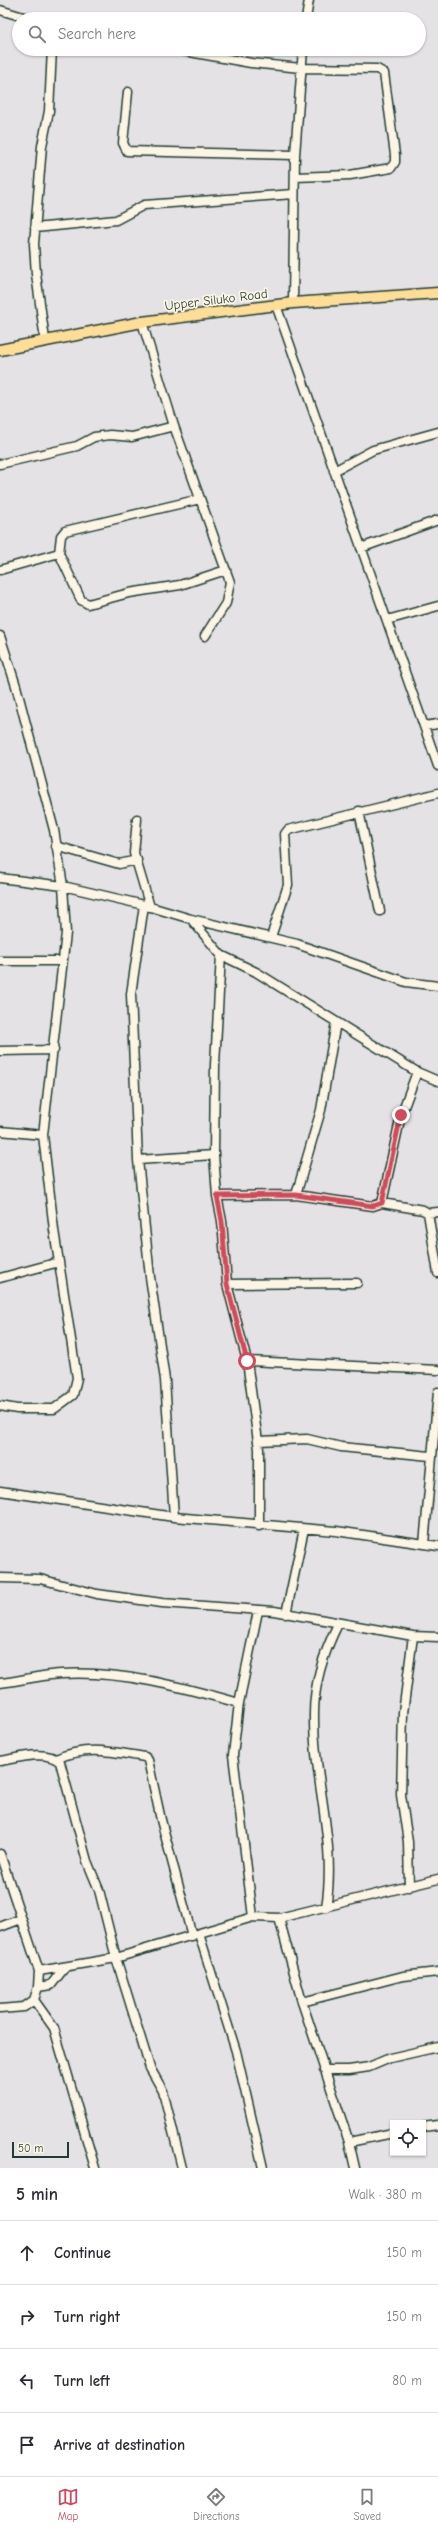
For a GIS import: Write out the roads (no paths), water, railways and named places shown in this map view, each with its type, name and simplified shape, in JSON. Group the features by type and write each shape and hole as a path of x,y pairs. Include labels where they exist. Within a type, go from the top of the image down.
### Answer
{"main road":[{"name":"Upper Siluko Road","path":"0,350 142,322 292,303 438,293"}],"street":[{"path":"307,12 309,0"},
{"path":"0,10 12,14"},
{"path":"45,340 36,274 35,228 41,152 49,111 52,56"},
{"path":"212,56 251,63 301,68 377,69 384,73 395,162 388,170 350,175 294,177"},
{"path":"292,303 294,177 302,56"},
{"path":"128,92 123,143 128,151 295,155"},
{"path":"35,228 116,220 144,205 294,194"},
{"path":"276,305 438,766"},
{"path":"142,322 174,426 226,570 229,593 226,603 205,636"},
{"path":"0,464 77,446 94,437 110,435 132,437 174,426"},
{"path":"334,471 373,450 438,432"},
{"path":"200,499 65,531 61,536 59,553 81,600 88,604 129,593 180,585 226,570"},
{"path":"361,548 438,520"},
{"path":"0,570 59,553"},
{"path":"387,620 438,606"},
{"path":"0,636 16,686 56,846 63,886 66,933 54,1050 43,1135 59,1262 77,1378 73,1395 54,1409 17,1409 0,1406"},
{"path":"424,726 438,724"},
{"path":"271,937 288,886 285,834 288,830 360,811 438,793"},
{"path":"360,811 380,911"},
{"path":"137,819 134,854 137,860 147,906 131,994 138,1160 150,1277 165,1380 174,1517"},
{"path":"56,846 119,864 137,860"},
{"path":"0,878 63,886 147,906 191,919 297,944 406,982 438,986"},
{"path":"191,919 221,955 256,972 417,1072 438,1081"},
{"path":"221,955 215,1065 214,1155 217,1196 222,1221 227,1284 247,1361 258,1441 259,1526"},
{"path":"0,961 62,961"},
{"path":"296,1195 320,1110 336,1022"},
{"path":"0,1051 54,1050"},
{"path":"382,1203 401,1115 417,1072"},
{"path":"0,1131 43,1135"},
{"path":"138,1160 214,1155"},
{"path":"217,1196 296,1195 373,1206 382,1203 423,1210 428,1213 438,1212"},
{"path":"428,1213 438,1273"},
{"path":"0,1278 59,1262"},
{"path":"227,1284 357,1284"},
{"path":"247,1361 438,1370"},
{"path":"424,1544 430,1456 438,1392"},
{"path":"258,1441 307,1439 341,1447 430,1456"},
{"path":"0,1491 174,1517 259,1526 336,1531 438,1546"},
{"path":"286,1614 304,1529"},
{"path":"0,1578 40,1579 97,1594 162,1603 286,1614 413,1636 438,1637"},
{"path":"253,1917 233,1755 239,1703 258,1611"},
{"path":"326,1907 329,1892 327,1823 314,1714 317,1682 324,1653 338,1624"},
{"path":"409,1887 408,1842 401,1788 403,1713 413,1636"},
{"path":"0,1683 61,1674 110,1676 170,1685 239,1703"},
{"path":"56,1759 72,1752 98,1749 145,1757 148,1760 161,1820 195,1935 236,2051 263,2168"},
{"path":"0,1761 53,1756 65,1777 72,1812 87,1861 99,1890 116,1958 150,2068 163,2091 182,2168"},
{"path":"0,1854 39,1971 38,1987 34,2000 24,2007 0,2009"},
{"path":"39,1971 116,1958 253,1917 279,1918 438,1879"},
{"path":"279,1918 302,2002 349,2142 355,2168"},
{"path":"0,1927 22,1919"},
{"path":"38,1987 51,1985 65,1967"},
{"path":"302,2002 402,1976 438,1972"},
{"path":"34,2000 54,2028 95,2168"},
{"path":"324,2070 369,2068 390,2058 438,2047"},
{"path":"426,2127 438,2125"},
{"path":"349,2142 390,2134"}]}
